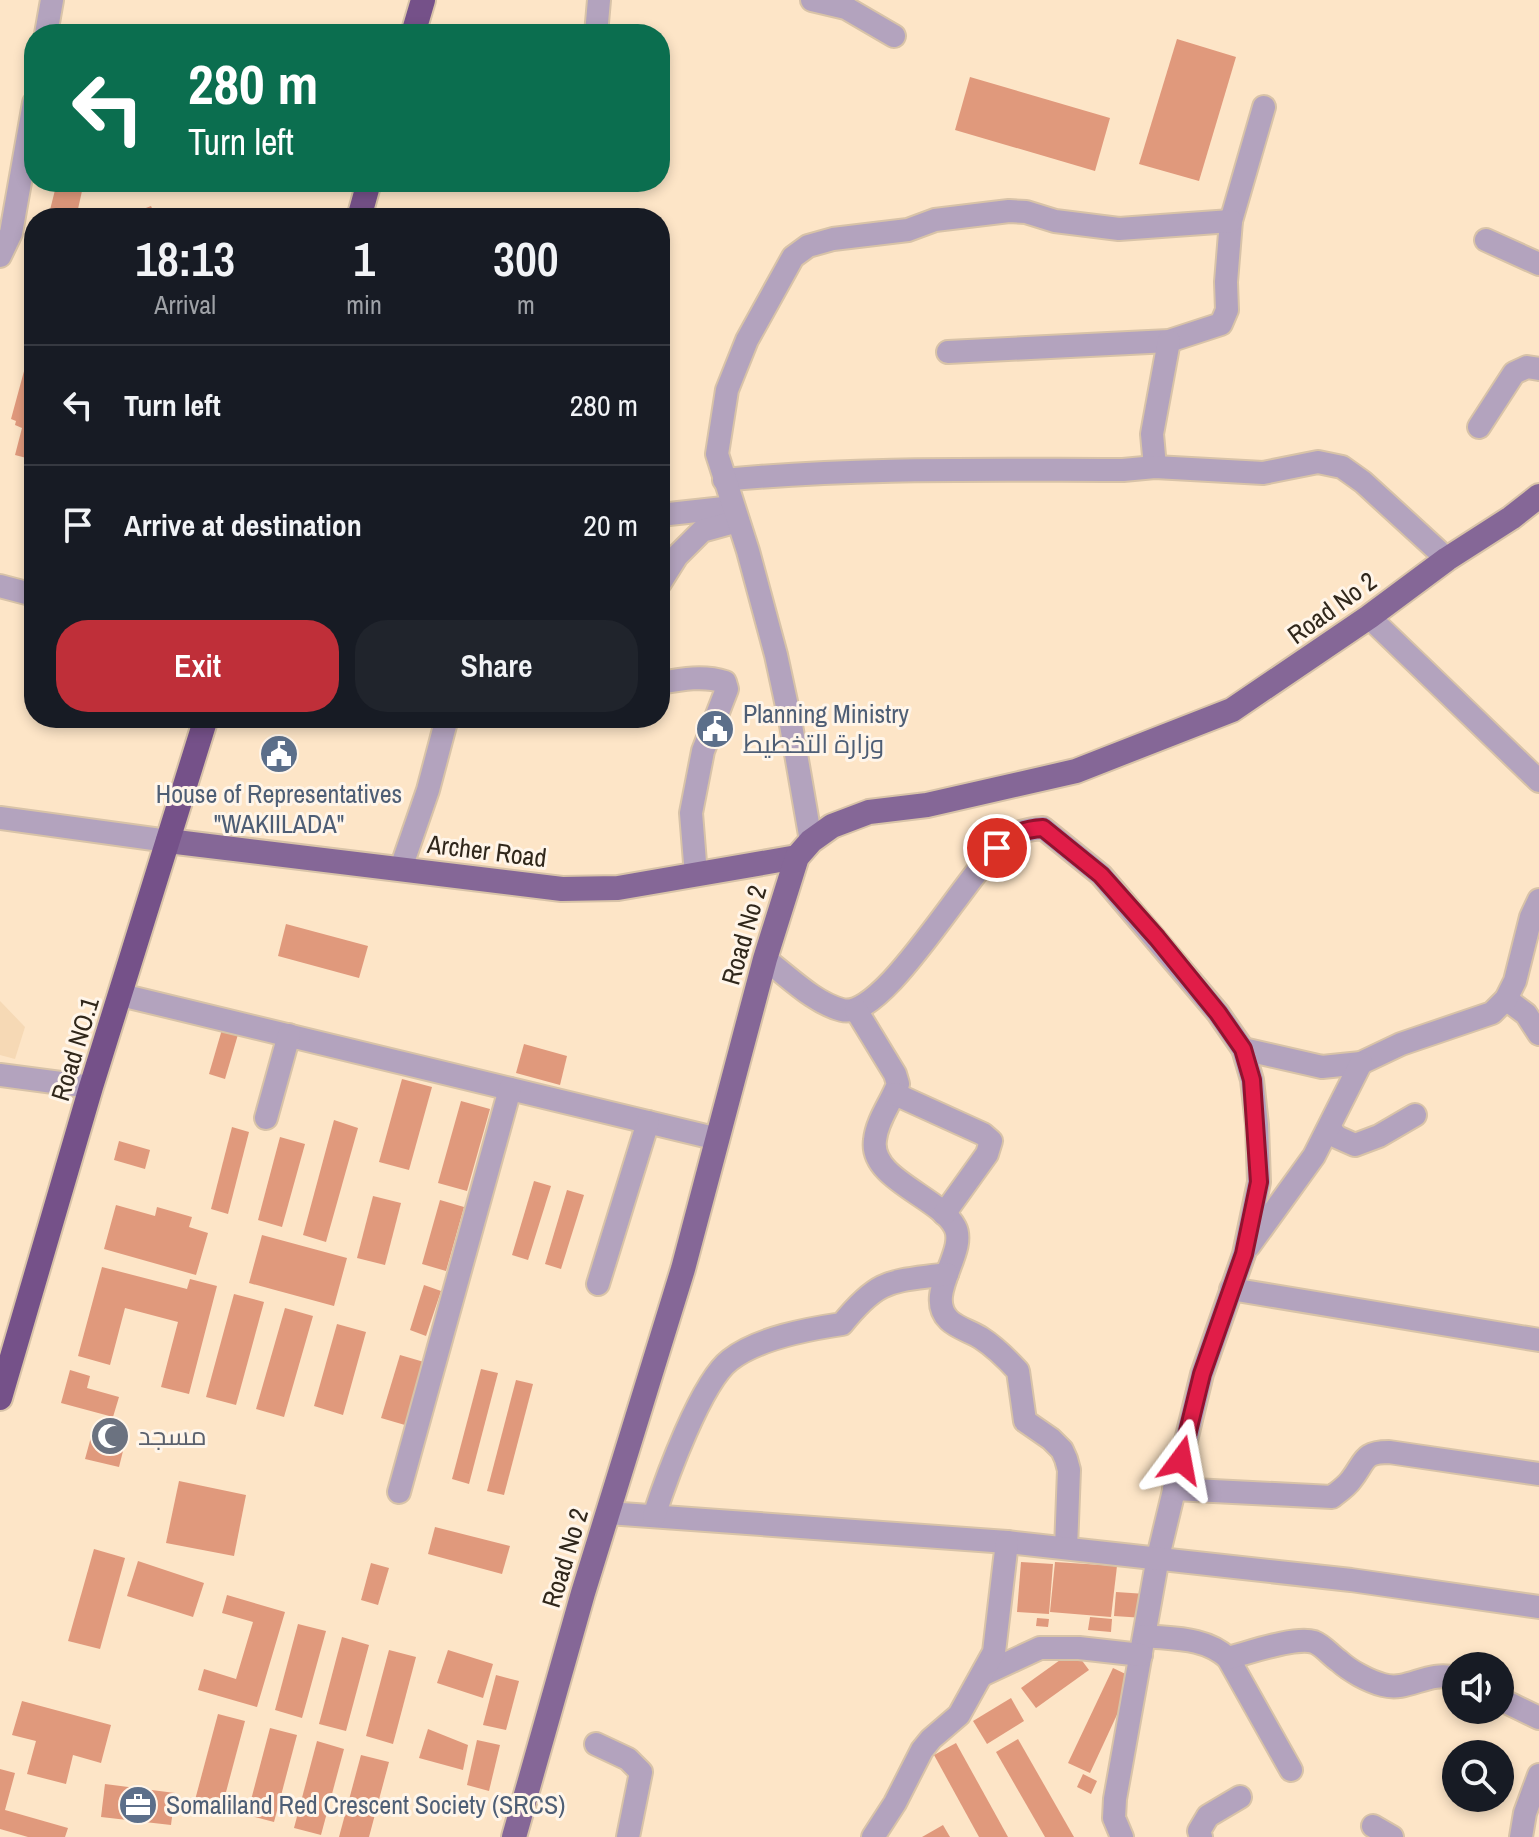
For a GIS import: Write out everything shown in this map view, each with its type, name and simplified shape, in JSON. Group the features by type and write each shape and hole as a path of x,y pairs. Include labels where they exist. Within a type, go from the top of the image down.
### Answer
{"highway":[{"path":"416,24 423,0"},
{"name":"Road NO.1","path":"0,1398 91,1087 203,728"}],"main road":[{"name":"Road No 2","path":"514,1837 683,1269 765,959 804,849 832,826 869,812 927,805 1076,771 1232,710 1539,496"},
{"name":"Archer Road","path":"168,841 562,889 618,888 696,875 804,849"}],"street":[{"path":"48,24 52,0"},
{"path":"597,24 599,0"},
{"path":"812,0 846,8 894,36"},
{"path":"948,352 1169,341 1221,324 1227,310 1231,221 1264,107"},
{"path":"0,256 11,233 24,160"},
{"path":"804,849 782,683 717,454 727,390 747,340 781,274 793,257 808,246 833,239 908,230 935,220 1009,211 1026,212 1055,221 1119,229 1231,221"},
{"path":"1486,240 1539,264"},
{"path":"1155,467 1152,434 1169,341"},
{"path":"1479,427 1514,373 1527,367 1539,369"},
{"path":"724,480 770,475 923,470 1123,470 1155,467 1263,473 1318,462 1342,467 1363,482 1447,559"},
{"path":"670,515 735,514"},
{"path":"670,567 702,531 735,514"},
{"path":"0,586 24,592"},
{"path":"1369,617 1539,781"},
{"path":"670,681 691,678 717,680 725,682 727,689 703,751 691,813 696,875"},
{"path":"401,868 428,790 444,728"},
{"path":"0,818 168,841"},
{"path":"765,959 831,1006 844,1011 856,1010 887,988 985,859 1009,837 1027,829 1043,828 1101,875 1218,1013 1243,1049 1252,1080 1259,1182 1244,1254 1202,1374 1158,1557 1115,1799 1114,1818 1122,1837"},
{"path":"1243,1049 1322,1067 1361,1063 1401,1044 1492,1013 1506,999 1515,981 1531,917 1539,900"},
{"path":"121,995 718,1139"},
{"path":"1506,999 1532,1016 1539,1034"},
{"path":"856,1010 898,1084 877,1131 874,1144 878,1160 955,1226 958,1236 940,1297 944,1312 949,1320 1005,1356 1018,1371 1025,1421 1062,1450 1069,1470 1066,1548"},
{"path":"266,1118 289,1035"},
{"path":"1244,1254 1296,1183 1329,1128 1361,1063"},
{"path":"0,1075 91,1087"},
{"path":"399,1492 510,1089"},
{"path":"895,1094 983,1134 991,1141 987,1154 944,1214"},
{"path":"1329,1128 1337,1137 1355,1145 1379,1136 1415,1115"},
{"path":"598,1284 648,1122"},
{"path":"654,1516 670,1468 695,1415 729,1361 758,1346 807,1329 842,1324 860,1301 886,1282 947,1274"},
{"path":"1231,1289 1539,1340"},
{"path":"1174,1489 1332,1497 1350,1482 1366,1456 1373,1452 1539,1474"},
{"path":"608,1513 1007,1542 1158,1557 1539,1607"},
{"path":"873,1837 895,1803 922,1750 959,1715 994,1652 1007,1542"},
{"path":"1228,1658 1288,1643 1312,1641 1340,1663 1385,1686 1407,1686 1428,1676 1442,1677"},
{"path":"982,1675 1040,1648 1200,1642 1216,1647 1228,1658 1291,1770"},
{"path":"1514,1706 1539,1718"},
{"path":"596,1744 628,1759 641,1772 628,1837"},
{"path":"1521,1837 1525,1813 1539,1775"},
{"path":"1201,1837 1199,1831 1208,1816 1240,1797"}],"shaded area":[{"path":"0,1001 25,1027 15,1059 0,1055"}],"building":[{"path":"1177,39 1236,57 1199,181 1139,164"},
{"path":"970,77 1110,118 1095,171 955,130"},
{"path":"54,192 82,192 78,208 50,208"},
{"path":"24,371 24,457 15,455 22,428 11,419"},
{"path":"286,924 368,946 359,978 278,956"},
{"path":"223,1026 239,1031 225,1079 209,1074"},
{"path":"524,1044 567,1056 560,1085 516,1073"},
{"path":"402,1079 432,1087 409,1170 379,1162"},
{"path":"461,1101 490,1109 467,1191 438,1183"},
{"path":"334,1120 358,1128 326,1242 303,1235"},
{"path":"232,1127 249,1132 228,1214 211,1209"},
{"path":"280,1137 305,1144 282,1227 258,1220"},
{"path":"119,1141 150,1150 145,1169 114,1160"},
{"path":"534,1181 551,1186 528,1260 512,1255"},
{"path":"567,1190 584,1195 561,1269 545,1264"},
{"path":"373,1196 401,1203 385,1265 357,1258"},
{"path":"440,1200 464,1207 446,1271 422,1264"},
{"path":"116,1205 155,1216 157,1207 192,1217 189,1227 208,1233 196,1275 104,1249"},
{"path":"262,1235 347,1258 334,1306 249,1283"},
{"path":"102,1267 187,1289 190,1279 217,1286 189,1394 161,1387 178,1322 125,1308 110,1365 78,1356"},
{"path":"424,1285 441,1291 426,1336 410,1330"},
{"path":"234,1294 264,1302 236,1405 206,1397"},
{"path":"285,1308 313,1316 284,1417 256,1409"},
{"path":"337,1324 366,1332 343,1415 314,1406"},
{"path":"400,1355 424,1362 405,1425 381,1418"},
{"path":"481,1369 498,1373 469,1484 452,1479"},
{"path":"70,1370 90,1376 87,1388 119,1397 113,1417 61,1403"},
{"path":"516,1380 533,1384 504,1495 487,1491"},
{"path":"94,1426 127,1435 119,1467 85,1459"},
{"path":"179,1481 246,1495 234,1556 166,1543"},
{"path":"435,1527 510,1546 502,1574 428,1554"},
{"path":"94,1549 125,1558 100,1649 68,1641"},
{"path":"138,1561 204,1583 193,1617 127,1596"},
{"path":"1021,1562 1053,1564 1049,1614 1017,1612"},
{"path":"1055,1562 1117,1566 1111,1617 1050,1612"},
{"path":"371,1563 389,1568 378,1605 361,1600"},
{"path":"1116,1592 1146,1594 1144,1618 1114,1616"},
{"path":"227,1595 285,1612 257,1707 198,1690 204,1669 236,1679 253,1622 222,1613"},
{"path":"1090,1617 1112,1619 1111,1632 1088,1630"},
{"path":"1037,1618 1049,1619 1048,1627 1036,1626"},
{"path":"298,1624 326,1631 302,1718 275,1710"},
{"path":"342,1637 369,1645 346,1731 319,1724"},
{"path":"389,1650 416,1657 393,1744 366,1736"},
{"path":"448,1650 493,1664 483,1698 437,1683"},
{"path":"1074,1650 1089,1670 1036,1708 1021,1688"},
{"path":"1113,1668 1134,1678 1090,1773 1068,1763"},
{"path":"496,1675 519,1681 506,1730 483,1725"},
{"path":"1011,1698 1024,1721 987,1744 973,1721"},
{"path":"22,1701 111,1725 101,1763 73,1755 66,1784 27,1774 36,1741 12,1735"},
{"path":"218,1714 245,1721 222,1807 195,1800"},
{"path":"270,1728 297,1735 274,1822 247,1815"},
{"path":"428,1729 468,1745 463,1770 419,1758"},
{"path":"1018,1739 1074,1837 1045,1837 996,1752"},
{"path":"477,1740 500,1745 489,1791 467,1785"},
{"path":"317,1741 344,1749 321,1835 294,1828"},
{"path":"956,1743 1008,1837 979,1837 934,1755"},
{"path":"361,1755 389,1762 369,1837 339,1837"},
{"path":"0,1769 15,1773 5,1810 68,1828 65,1837 28,1837 0,1829"},
{"path":"1083,1774 1097,1781 1091,1794 1077,1787"},
{"name":"Somaliland Red Crescent Society (SRCS)","path":"105,1784 175,1793 171,1825 101,1817"},
{"path":"943,1825 950,1837 922,1837"}],"place":[{"name":"Planning Ministry وزارة التخطيط","path":"715,729"},
{"name":"House of Representatives \"WAKIILADA\"","path":"279,754"},
{"name":"مسجد","path":"110,1436"},
{"name":"Somaliland Red Crescent Society (SRCS)","path":"138,1805"}],"route":[{"path":"997,848 1009,837 1027,829 1043,828 1054,834 1101,875 1157,938 1243,1049 1252,1080 1259,1182 1244,1254 1202,1374 1181,1460"}]}
